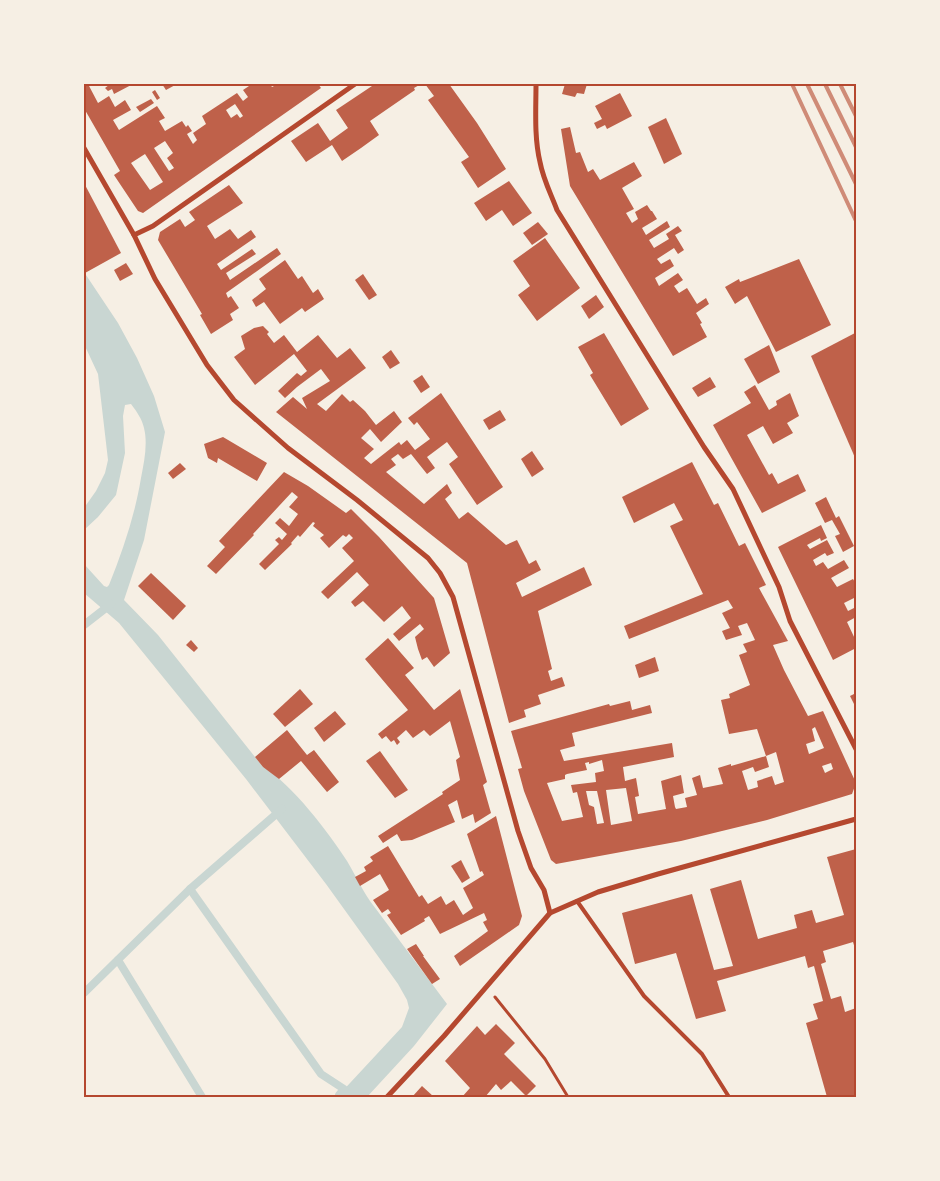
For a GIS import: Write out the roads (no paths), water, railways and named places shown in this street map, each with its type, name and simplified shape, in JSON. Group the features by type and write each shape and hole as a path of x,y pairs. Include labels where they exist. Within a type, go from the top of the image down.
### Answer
{"street":[{"path":"134,234 153,226 355,84"},
{"path":"536,84 537,143 540,162 545,182 558,210 704,448 733,489 778,587 790,621 856,749"},
{"path":"84,148 134,234 155,279 207,365 234,400 288,448 398,532 428,558 440,573 453,597 507,793 531,868 544,890 550,913"},
{"path":"387,1097 444,1036 550,913 598,892 856,820"}],"lane":[{"path":"577,901 644,996 702,1054 729,1097"}],"waterway":[{"path":"84,625 111,604"},
{"path":"84,993 190,889 282,809"},
{"path":"190,889 321,1074 344,1089 339,1095 340,1097"},
{"path":"118,960 202,1097"}],"railway":[{"path":"792,84 856,221"},
{"path":"807,84 856,184"},
{"path":"825,84 856,147"},
{"path":"840,84 856,116"}]}
